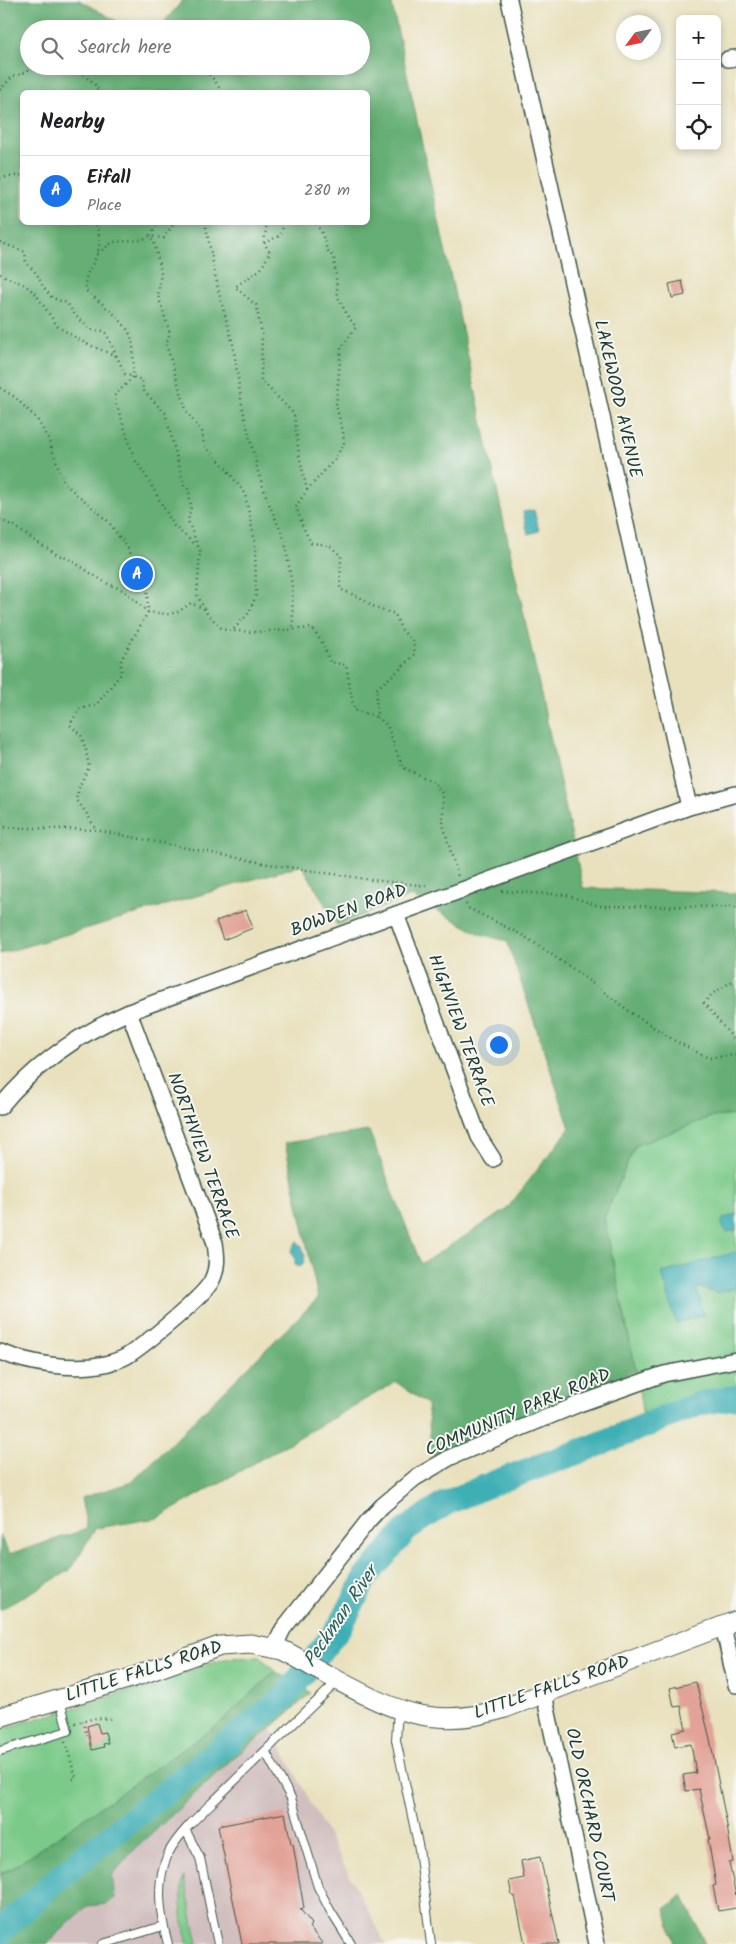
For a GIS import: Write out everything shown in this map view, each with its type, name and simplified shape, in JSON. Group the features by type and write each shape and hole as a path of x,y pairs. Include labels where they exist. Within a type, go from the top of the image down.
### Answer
{"street":[{"name":"LAKEWOOD AVENUE","path":"509,0 689,807"},
{"name":"BOWDEN ROAD","path":"0,1107 22,1082 53,1056 89,1032 129,1012 689,807 736,794"},
{"name":"HIGHVIEW TERRACE","path":"396,914 479,1138 493,1159"},
{"name":"NORTHVIEW TERRACE","path":"0,1352 21,1359 61,1365 97,1365 115,1361 137,1349 201,1296 212,1281 217,1262 215,1243 129,1012"},
{"name":"COMMUNITY PARK ROAD","path":"281,1651 283,1629 368,1521 398,1491 433,1467 570,1408 664,1374 736,1360"},
{"name":"LITTLE FALLS ROAD","path":"0,1717 131,1678 220,1646 251,1644 281,1651 398,1710 440,1719 472,1717 489,1714 730,1624"},
{"path":"730,1624 736,1684"},
{"name":"OLD ORCHARD COURT","path":"544,1694 597,1944"}],"lane":[{"path":"168,1944 163,1926 160,1891 169,1853 186,1831 265,1751 339,1681"},
{"path":"0,1751 65,1729 60,1700"},
{"path":"398,1710 396,1740 419,1849 431,1944"},
{"path":"265,1751 291,1798 318,1887 351,1944"},
{"path":"186,1831 200,1858 218,1944"},
{"path":"103,1944 163,1926"}],"path":[{"path":"0,90 13,76 20,74"},
{"path":"83,75 94,83 98,90"},
{"path":"208,75 219,86 220,90"},
{"path":"0,178 20,175"},
{"path":"96,225 99,238 98,252 84,280 86,292 117,318 130,334 133,347 133,377 114,396 135,460 174,526 197,546"},
{"path":"98,252 113,242 142,240 150,236 157,225"},
{"path":"150,236 164,238 173,225"},
{"path":"206,225 219,294 233,344 242,406 258,472 285,541 292,585 293,629"},
{"path":"267,225 264,243 270,252 260,270 235,287 256,305 262,334 261,380 294,414 299,455 307,490"},
{"path":"264,243 281,235 283,225"},
{"path":"316,225 322,233 327,250 334,258 338,297 347,315 356,327 341,348 336,406 344,430 344,444 334,460 307,490 296,508 311,543 330,545 341,556 340,590 361,598 376,608 395,614 401,629 413,642 415,654 376,689 377,717"},
{"path":"150,236 154,243 161,272 158,296 170,333 166,344 185,406 188,414 202,432 204,445 226,468 245,494 255,542 256,595 249,613 232,630"},
{"path":"0,242 25,252 26,263 37,274 43,288 52,298 67,304 75,315 91,330 104,331 125,374 142,380 144,390 165,413 184,485 189,490 191,506 188,522 200,550 197,595 205,610 222,628 232,630 257,632 312,628 323,644 330,662 346,665 354,710 377,717 387,726 402,767 434,782 444,795 443,824 461,890 468,908 524,936 576,971 633,1014 677,1042 709,1058 736,1055"},
{"path":"0,274 25,285 35,293 58,327 87,344 116,356"},
{"path":"0,388 15,397 37,419 48,438 64,483 108,521 128,549 137,574 147,583 148,612 121,660 121,674 96,705 79,709 70,725 82,735 89,767 80,785 76,800 88,814 96,830"},
{"path":"0,520 14,526 35,541 106,583 123,590 148,612 168,614 178,612 191,603 205,610"},
{"path":"0,827 96,830 268,864 372,880 432,886"},
{"path":"496,891 566,895 599,906 736,907"},
{"path":"736,979 712,994 704,1003 736,1042"},
{"path":"73,1779 76,1778 65,1729 83,1721 96,1718 114,1719"},
{"path":"83,1721 87,1736"}],"shaded area":[{"path":"271,1728 386,1944 47,1944 87,1906 107,1904 112,1876 130,1854 231,1760"}],"green space":[{"path":"0,0 79,0 115,20 20,20 20,75 370,75 370,20 166,20 183,0 391,0 583,888 736,893 736,1115 711,1117 635,1146 604,1218 636,1371 432,1455 427,1404 396,1382 158,1518 96,1528 69,1571 0,1610 0,1536 9,1554 87,1529 81,1498 132,1482 318,1298 285,1143 369,1131 421,1264 506,1210 570,1128 507,941 480,934 411,896 337,925 302,865 0,954"},
{"path":"736,1115 736,1406 689,1415 645,1430 636,1371 604,1218 635,1146 711,1117"},
{"path":"260,1657 275,1671 218,1725 11,1869 0,1874 0,1729 72,1709 228,1658"},
{"path":"275,1671 311,1693 231,1760 130,1854 112,1876 115,1898 107,1904 87,1906 47,1944 0,1944 0,1874 11,1869 218,1725"},
{"path":"184,1877 198,1944 188,1944 184,1927 181,1903"},
{"path":"683,1895 705,1944 675,1944 665,1909"}],"water":[{"path":"534,510 539,531 528,534 523,512"},
{"path":"736,1214 736,1230 727,1232 722,1223 723,1219"},
{"path":"297,1241 302,1247 305,1258 300,1267 295,1265 295,1258 291,1251"},
{"path":"736,1252 736,1288 717,1293 700,1288 697,1289 704,1315 676,1323 662,1273"}],"building":[{"path":"682,281 685,295 672,298 669,284"},
{"path":"246,910 253,928 223,940 216,921"},
{"path":"696,1682 710,1739 733,1862 729,1863 736,1896 736,1908 718,1911 713,1886 716,1885 708,1839 710,1839 699,1789 686,1791 683,1775 696,1773 691,1744 675,1747 672,1732 686,1729 681,1706 674,1707 670,1688"},
{"path":"97,1723 100,1733 105,1732 108,1743 103,1744 104,1747 92,1750 87,1726"},
{"path":"285,1813 291,1844 293,1844 304,1908 300,1909 312,1924 309,1927 323,1944 242,1944 218,1826"},
{"path":"540,1857 559,1944 525,1944 515,1896 512,1896 509,1881 524,1878 521,1861"}],"waterway":[{"name":"Peckman River","path":"0,1932 63,1874 285,1697 341,1625 366,1577 407,1529 446,1503 496,1482 592,1447 701,1403 736,1397"}],"place":[{"name":"Eifall","path":"137,574"}]}
